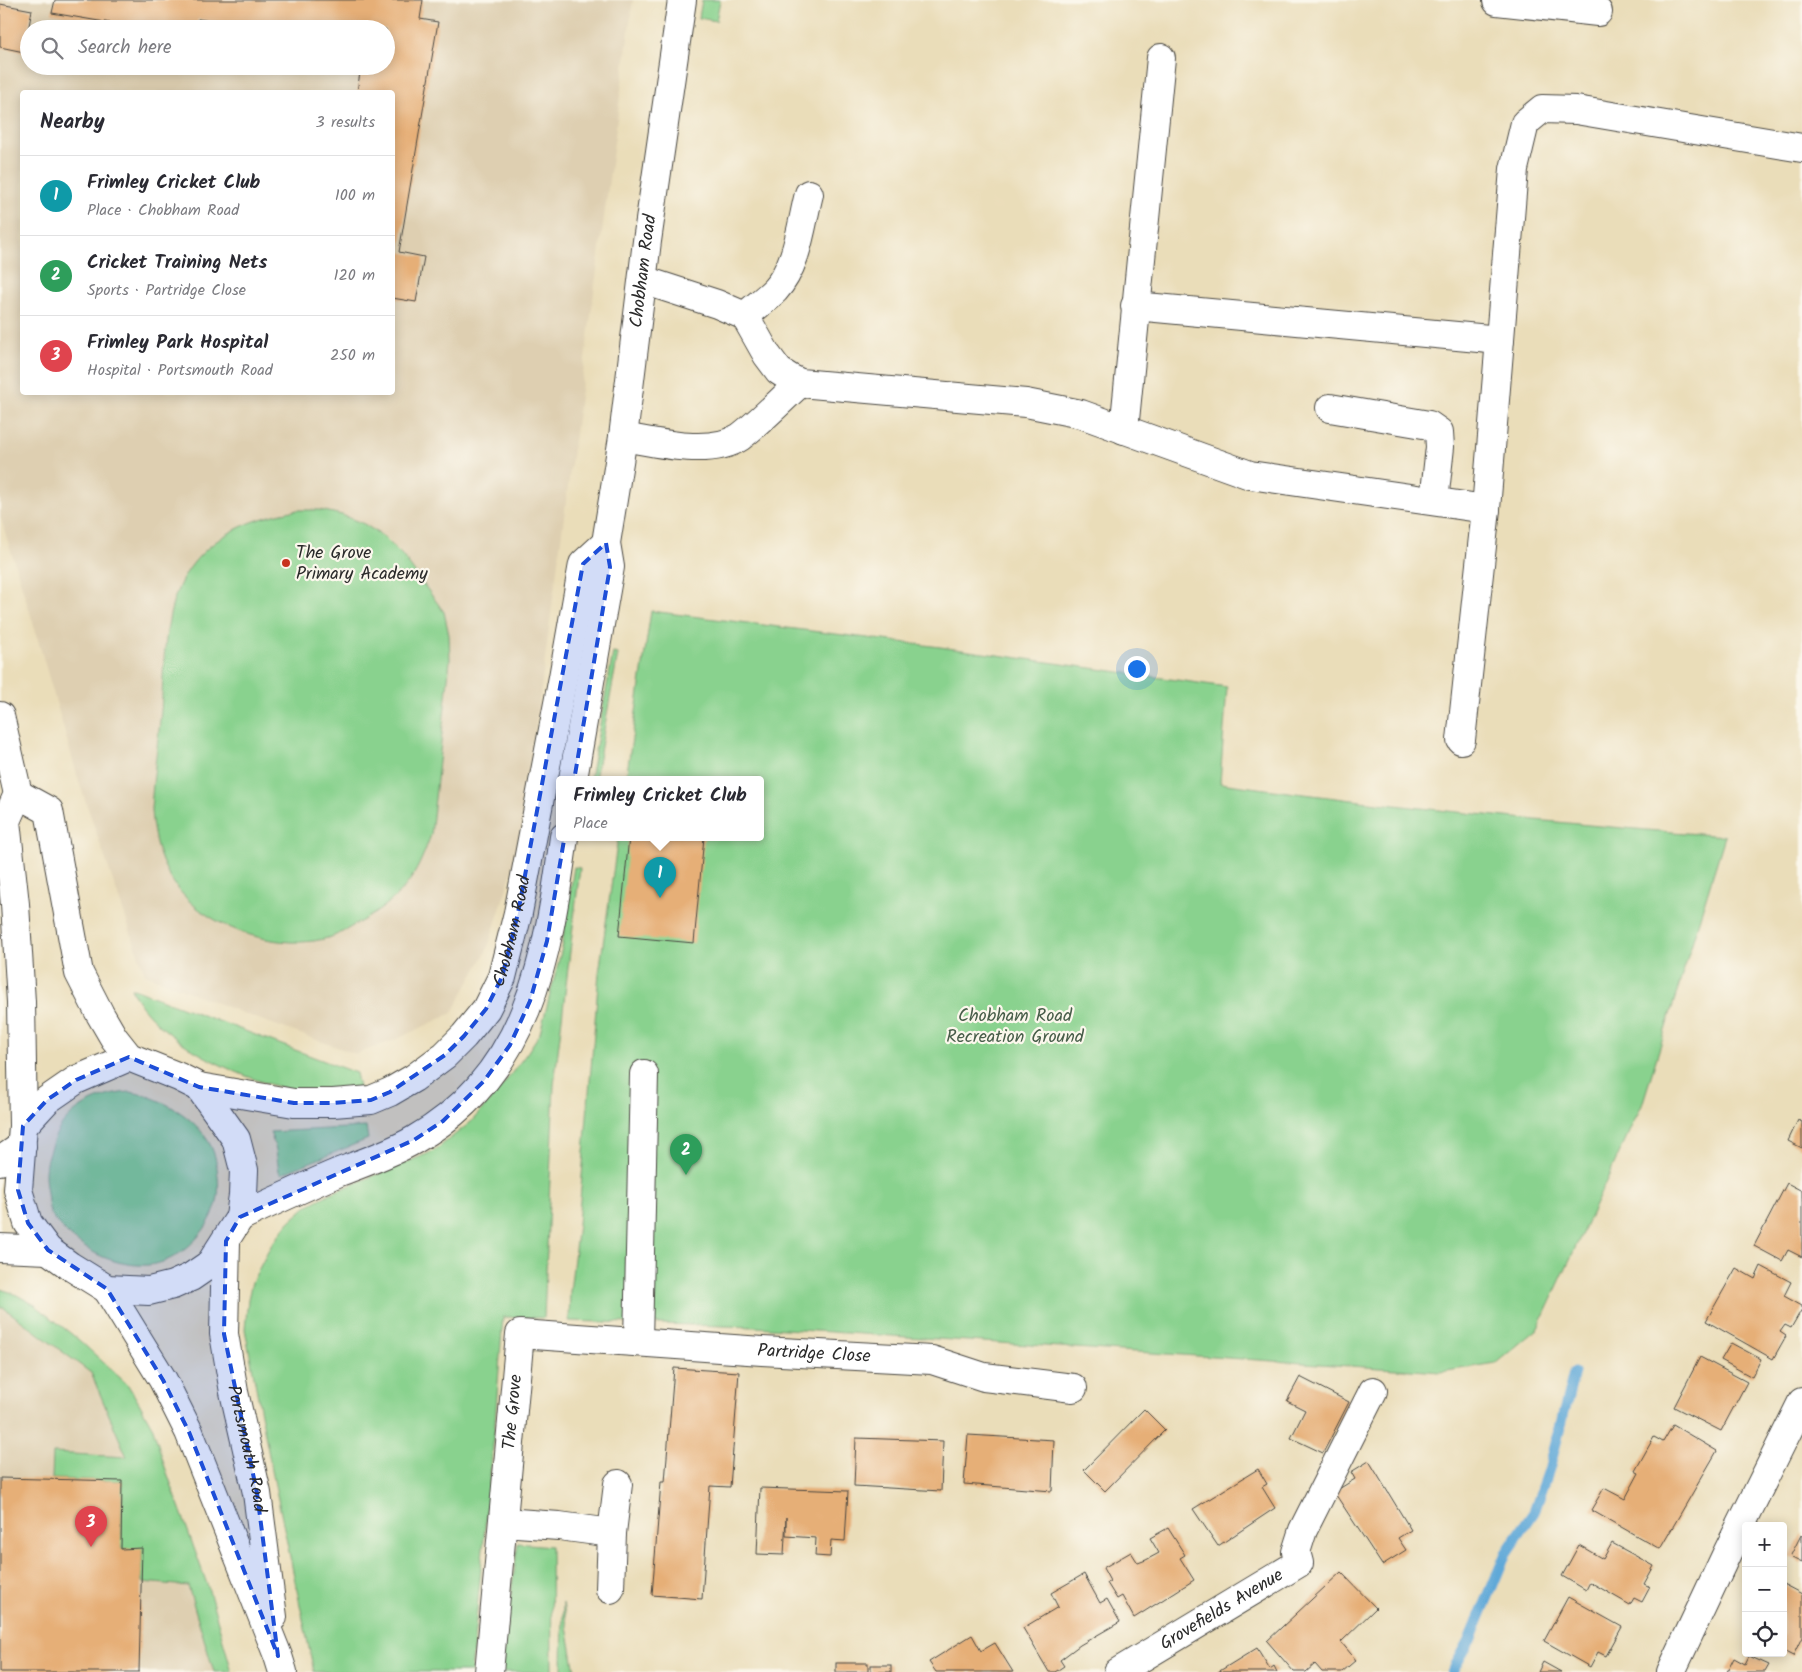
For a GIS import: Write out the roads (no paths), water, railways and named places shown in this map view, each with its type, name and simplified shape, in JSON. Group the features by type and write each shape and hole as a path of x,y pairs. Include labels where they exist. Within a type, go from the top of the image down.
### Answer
{"main road":[{"name":"Chobham Road","path":"574,776 610,567 606,543 623,437 682,0"},
{"path":"1497,1 1546,3 1598,12"},
{"path":"1124,430 1161,58"},
{"path":"1461,740 1486,508 1514,169 1526,123 1542,109 1576,110 1802,148"},
{"path":"746,316 776,289 788,270 794,256 809,194"},
{"path":"643,280 693,295 746,316 767,356 779,371 800,383 1026,403 1081,414 1250,475 1486,508"},
{"path":"1135,306 1500,340"},
{"path":"623,437 690,446 714,446 726,443 739,437 800,383"},
{"path":"1330,408 1429,425 1439,432 1440,447 1434,501"},
{"name":"Chobham Road","path":"199,1087 294,1103 333,1103 371,1100 390,1092 414,1078 445,1055 464,1036 486,1009 502,977 518,913 563,677 582,564 606,543"},
{"path":"0,716 18,794 6,821 15,904 21,1002 15,1145 18,1190 28,1223 48,1250 107,1289 150,1290 173,1285 191,1277 210,1264 240,1217 244,1170 236,1140 199,1087 129,1057 114,1038 79,973 49,811 18,794"},
{"name":"Chobham Road","path":"240,1217 414,1140 443,1121 465,1102 499,1064 522,1022 530,1001 547,941 563,841"},
{"path":"15,1145 47,1100 76,1080 129,1057"},
{"path":"638,1341 644,1074"},
{"name":"Portsmouth Road","path":"226,1241 224,1334 234,1392 257,1493 281,1664"},
{"path":"0,1248 48,1250"},
{"name":"Portsmouth Road","path":"107,1289 163,1380 189,1432 281,1664"},
{"name":"The Grove","path":"488,1672 520,1334 552,1337"},
{"name":"Partridge Close","path":"552,1337 638,1341 772,1352 932,1360 984,1377 1073,1388"},
{"name":"Grovefields Avenue","path":"1118,1672 1299,1563 1296,1552 1303,1530 1374,1391"},
{"path":"1671,1672 1802,1402"},
{"path":"610,1589 612,1534 618,1484"},
{"path":"503,1522 559,1526 612,1534"}],"waterway":[{"path":"1452,1672 1471,1638 1506,1553 1534,1512 1549,1470 1574,1373"}],"place":[{"name":"The Grove Primary Academy","path":"286,563"},
{"name":"Frimley Cricket Club","path":"660,898"},
{"name":"Cricket Training Nets","path":"686,1175"},
{"name":"Frimley Park Hospital","path":"91,1547"}],"park label":[{"name":"Chobham Road Recreation Ground","path":"1015,1026"}]}
